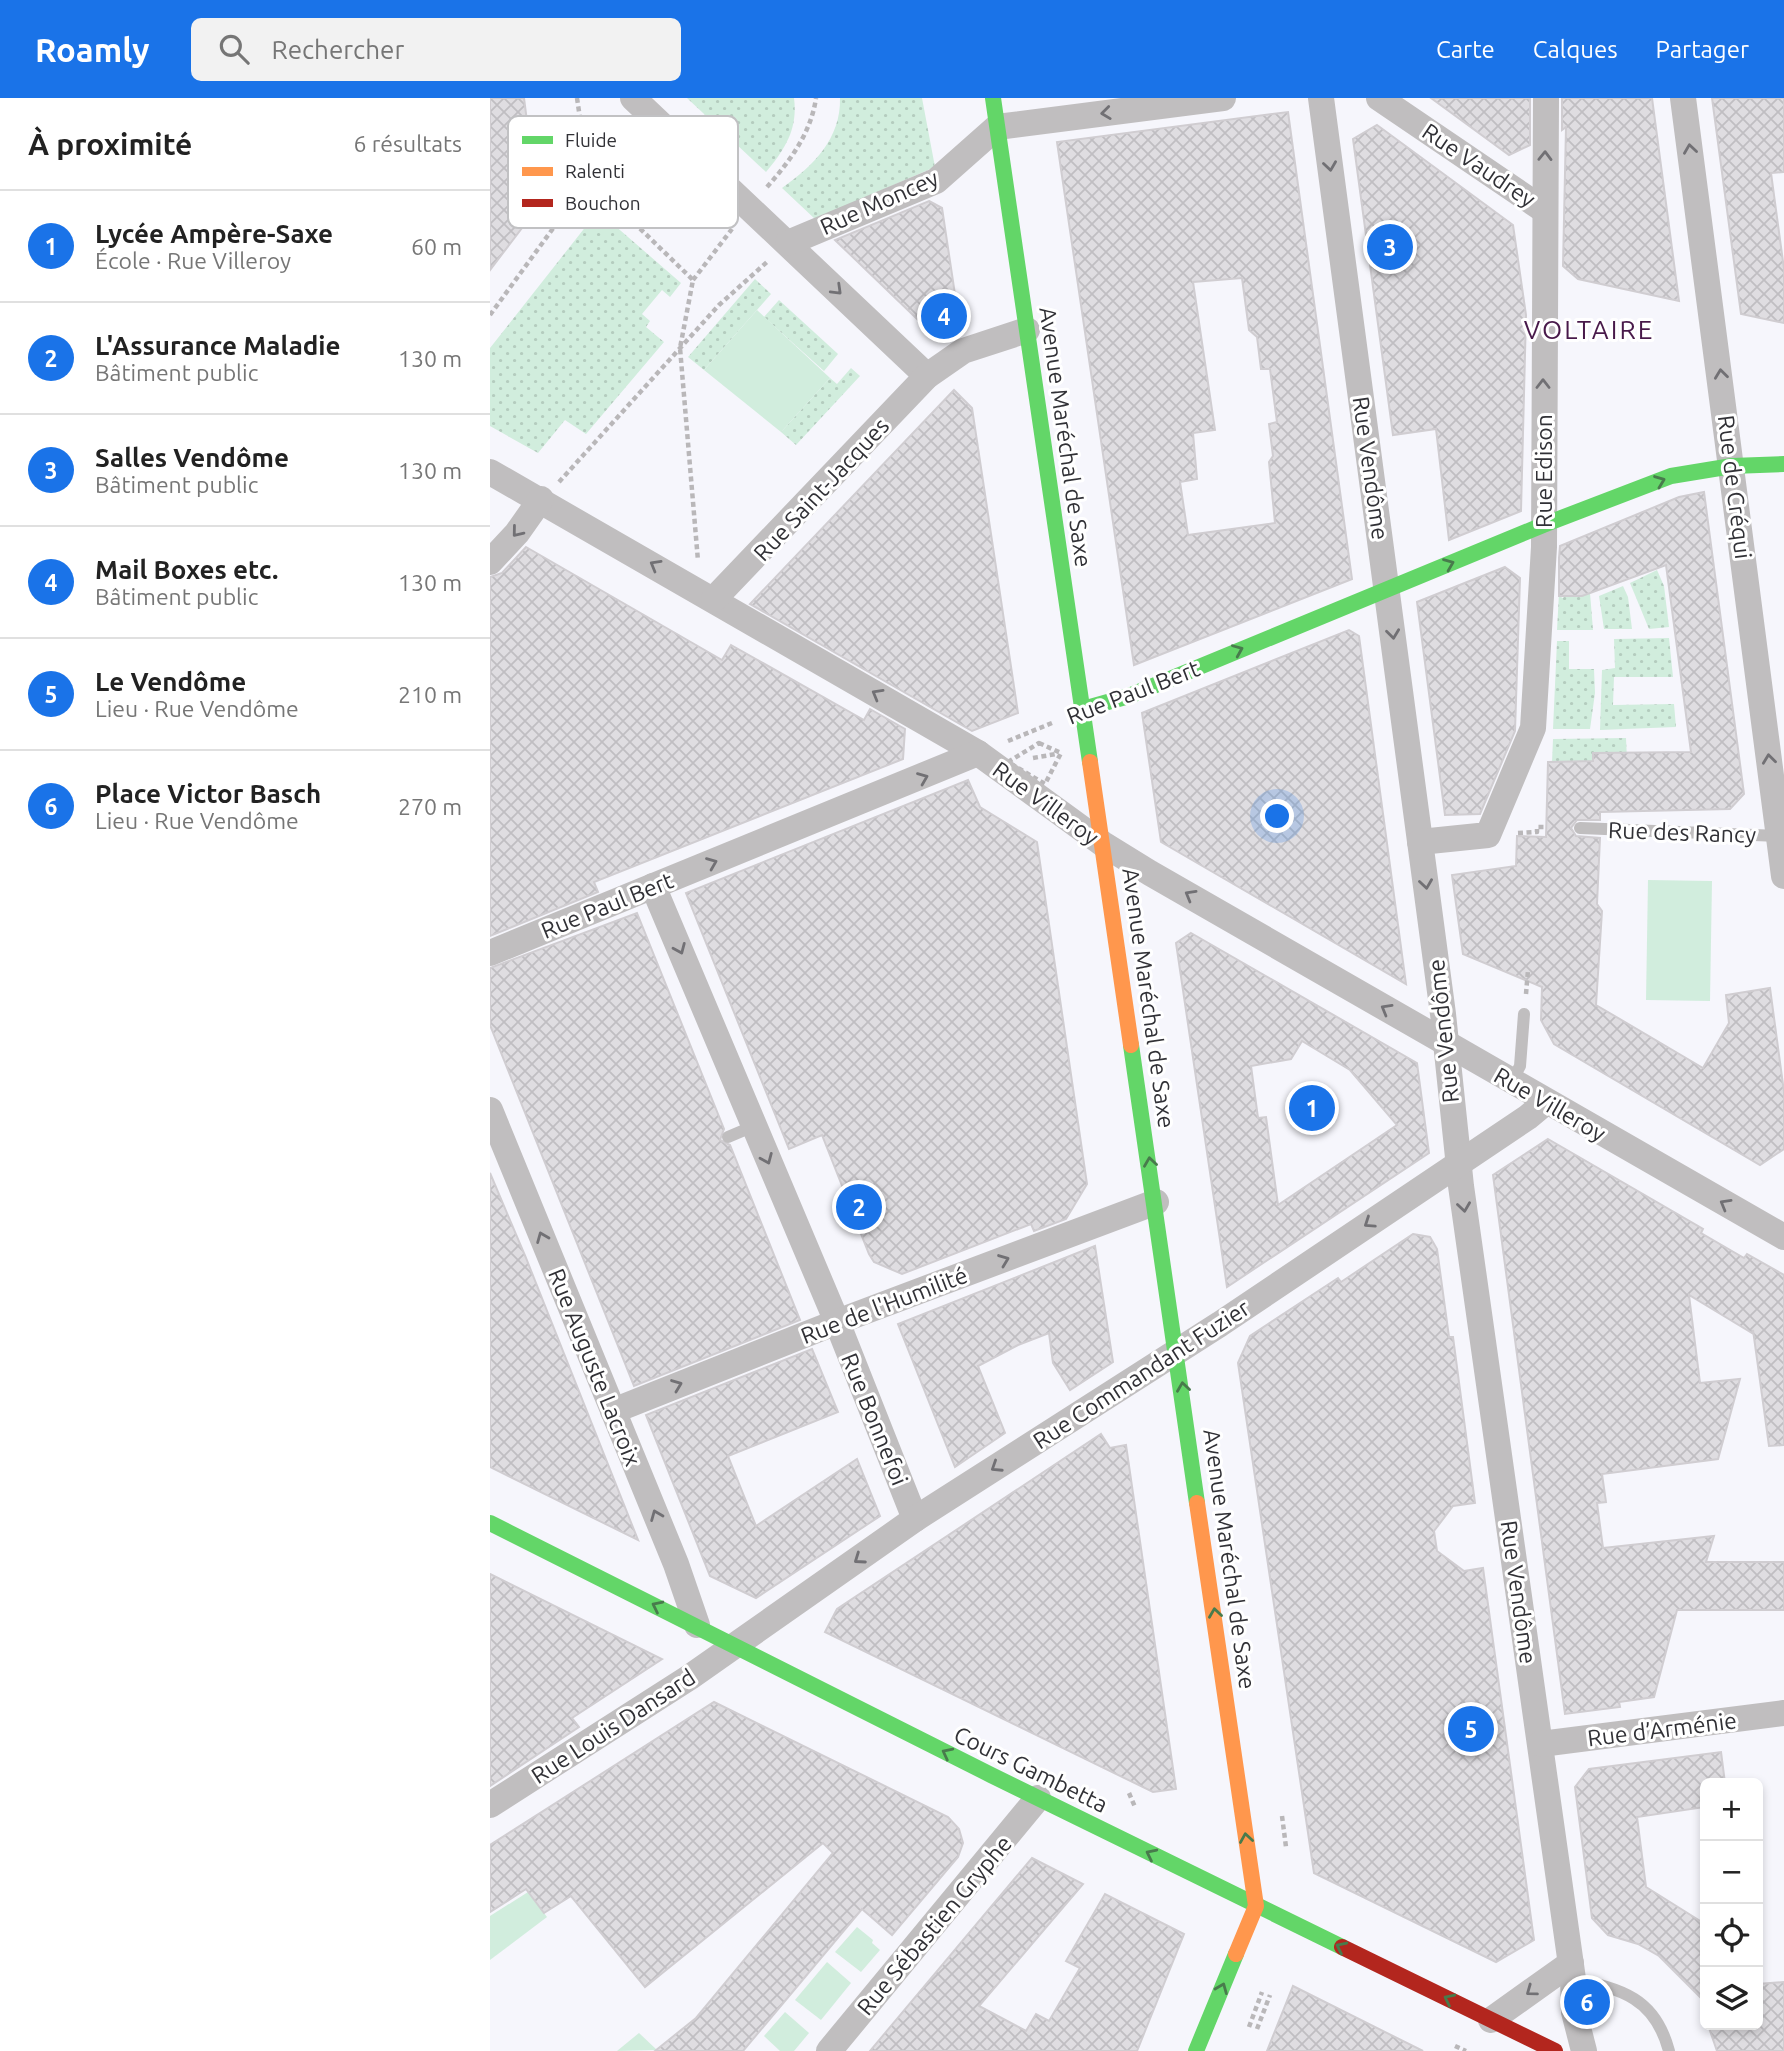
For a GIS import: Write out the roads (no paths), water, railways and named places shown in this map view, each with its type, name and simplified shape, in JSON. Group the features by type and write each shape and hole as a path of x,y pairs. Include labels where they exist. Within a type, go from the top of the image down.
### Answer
{"main road":[{"name":"Avenue Maréchal de Saxe","path":"993,98 1156,1202 1256,1906"},
{"name":"Rue Paul Bert","path":"1083,709 1129,696 1671,476 1732,466 1784,464"},
{"name":"Cours Gambetta","path":"490,1523 1038,1798 1491,2020 1522,2044 1555,2051"},
{"path":"1196,2051 1256,1906"}],"street":[{"path":"997,127 1223,98"},
{"name":"Rue Vendôme","path":"1321,98 1388,589 1446,1043 1458,1162 1572,1971 1574,2012 1584,2051"},
{"name":"Rue Vaudrey","path":"1379,98 1545,209"},
{"name":"Rue Edison","path":"1420,842 1488,835 1533,728 1543,526 1546,98"},
{"name":"Rue de Créqui","path":"1683,98 1782,836 1784,876"},
{"path":"635,100 653,116"},
{"name":"Rue Moncey","path":"788,243 936,181 997,127"},
{"path":"738,194 927,376"},
{"name":"Rue Saint-Jacques","path":"715,599 927,376 963,351 1027,330"},
{"name":"Rue Villeroy","path":"490,472 715,599 978,753 1103,844 1511,1082 1784,1237"},
{"path":"490,562 517,533 541,499"},
{"name":"Rue Paul Bert","path":"490,953 978,753"},
{"name":"Rue Bonnefoi","path":"653,886 837,1322 915,1520"},
{"name":"Rue Commandant Fuzier","path":"734,1644 915,1520 1177,1351 1536,1112 1546,1102"},
{"name":"Rue Auguste Lacroix","path":"490,1110 676,1564 696,1625"},
{"name":"Rue de l'Humilité","path":"614,1411 837,1322 1156,1202"},
{"name":"Rue Louis Dansard","path":"490,1805 690,1677 734,1644"},
{"name":"Rue d’Arménie","path":"1541,1744 1784,1713"},
{"name":"Rue Sébastien Gryphe","path":"829,2051 1038,1798"},
{"path":"1491,2020 1572,1971"}],"lane":[{"name":"Rue des Rancy","path":"1580,828 1782,836"},
{"path":"1511,1082 1520,1066 1524,1014"},
{"path":"728,1137 754,1126"},
{"path":"1572,1971 1634,1997 1663,2029 1669,2051"}],"place":[{"name":"Salles Vendôme","path":"1390,247"},
{"name":"Mail Boxes etc.","path":"944,316"},
{"name":"Lycée Ampère-Saxe","path":"1312,1108"},
{"name":"L'Assurance Maladie","path":"859,1207"},
{"name":"Le Vendôme","path":"1471,1729"},
{"name":"Place Victor Basch","path":"1587,2002"}],"district":[{"name":"VOLTAIRE","path":"1589,329"}]}
